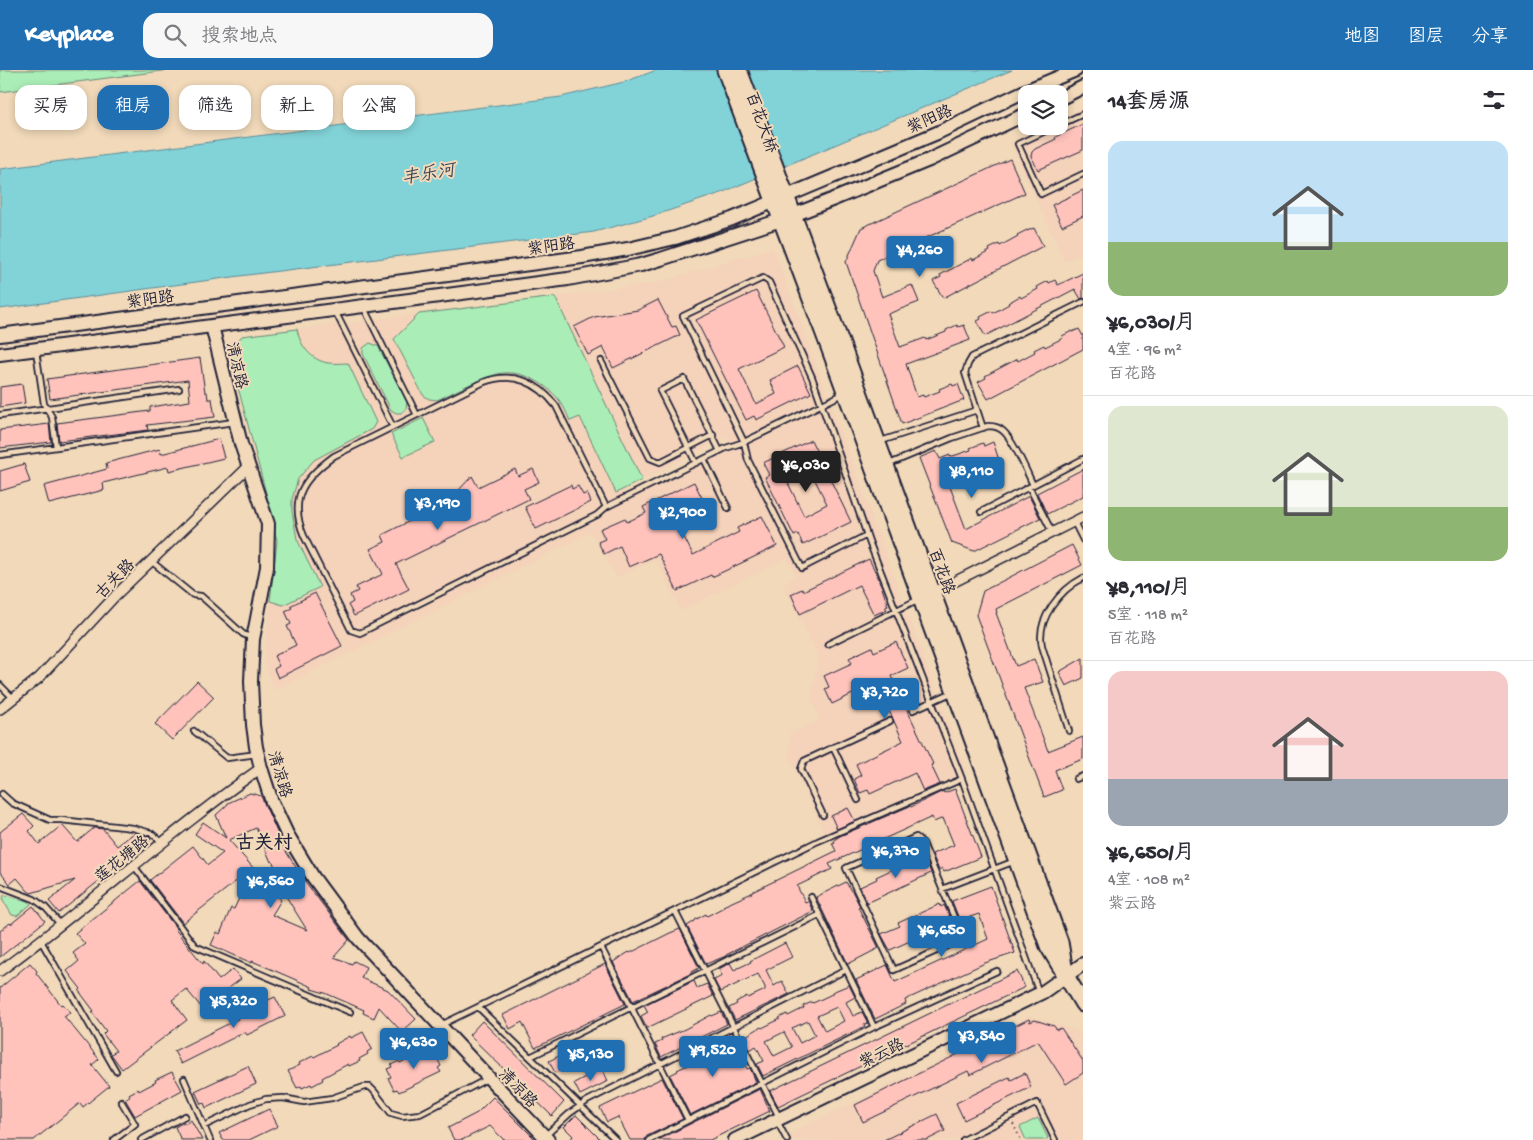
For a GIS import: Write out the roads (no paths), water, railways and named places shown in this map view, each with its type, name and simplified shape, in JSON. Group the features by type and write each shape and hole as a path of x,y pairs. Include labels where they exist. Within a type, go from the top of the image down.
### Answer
{"main road":[{"name":"百花大桥","path":"725,70 774,182"},
{"name":"百花大桥","path":"739,70 774,182"},
{"name":"紫阳路","path":"0,335 605,253 665,240 732,219 937,133 1014,96 1076,70"},
{"path":"1068,94 1083,87"},
{"path":"0,354 568,279 605,272 661,259 834,200 929,160 1018,118"},
{"name":"百花路","path":"774,182 886,465 954,691 1016,861 1048,946 1083,1004"},
{"name":"百花路","path":"787,217 845,393 1060,942 1066,975"},
{"name":"清凉路","path":"212,326 235,422 268,524 265,585 253,639 252,703 253,725 261,768 279,818 313,877 358,938 546,1138"},
{"name":"紫云路","path":"735,1140 1039,994 1083,964"}],"street":[{"name":"古关路","path":"0,709 39,678 116,596 248,466"},
{"path":"926,596 1083,517"},
{"name":"莲花塘路","path":"0,972 222,795 261,768"}],"lane":[{"path":"1068,121 1083,114"},
{"path":"1037,135 1018,144 1041,194 1083,174"},
{"path":"867,535 802,568 748,460 744,442 683,316 763,278 769,282 812,377 867,535 962,779 1039,994"},
{"path":"983,428 965,373 972,357 1083,302"},
{"path":"363,306 417,415"},
{"path":"334,310 393,427"},
{"path":"36,350 44,404 52,417 56,447"},
{"path":"601,361 650,458 660,462 713,436"},
{"path":"606,507 556,406 541,390 527,382 512,378 491,379 334,456 320,466 307,480 301,493 298,511 301,528 351,630 360,633 597,515 606,507 696,462 744,442 845,393"},
{"path":"696,462 660,391 684,379 720,451"},
{"path":"0,415 178,389"},
{"path":"877,442 977,410"},
{"path":"0,455 235,422"},
{"path":"886,465 952,438 983,428 993,426 998,428 1007,434 1052,532"},
{"path":"704,459 728,508"},
{"path":"981,512 1083,459"},
{"path":"1074,522 1083,540"},
{"path":"151,561 193,595 200,596 243,634 253,639"},
{"path":"1069,730 1042,646 1041,636 1043,625 1054,605 1068,588 1083,578"},
{"path":"828,644 926,596"},
{"path":"0,685 13,698"},
{"path":"912,710 954,691"},
{"path":"823,815 801,769 806,759 890,721"},
{"path":"194,731 226,758 258,754"},
{"path":"832,747 858,800"},
{"path":"1076,779 1083,776"},
{"path":"440,1026 818,840 962,779"},
{"path":"2,794 12,803 50,820 133,828 151,833 163,843"},
{"path":"916,837 923,843 942,889 963,939 894,970 846,868 916,837"},
{"path":"942,889 1016,861"},
{"path":"134,866 195,946 350,1012"},
{"path":"0,886 34,899 61,925"},
{"path":"811,897 874,1027"},
{"path":"675,911 762,1083 787,1140"},
{"path":"530,1057 819,915"},
{"path":"41,941 116,1071"},
{"path":"601,946 688,1120"},
{"path":"546,1138 587,1101 846,970"},
{"path":"649,1140 874,1027 997,971"},
{"path":"478,1007 616,1140"},
{"path":"204,1126 255,1102 266,1099 283,1098 304,1102 332,1098 364,1087 374,1090 391,1113 402,1116 420,1114 488,1078"},
{"path":"184,1079 210,1140"},
{"path":"114,1140 135,1124 122,1101"},
{"path":"964,1140 1037,1103 1055,1140"},
{"path":"141,1140 185,1116"}],"water":[{"name":"丰乐河","path":"657,70 1012,70 721,193 653,216 594,232 247,275 0,309 0,169 304,130 333,130 333,126 343,125 343,130 415,130 415,116 561,97 624,82"}],"district":[{"name":"古关村","path":"264,841"}]}
